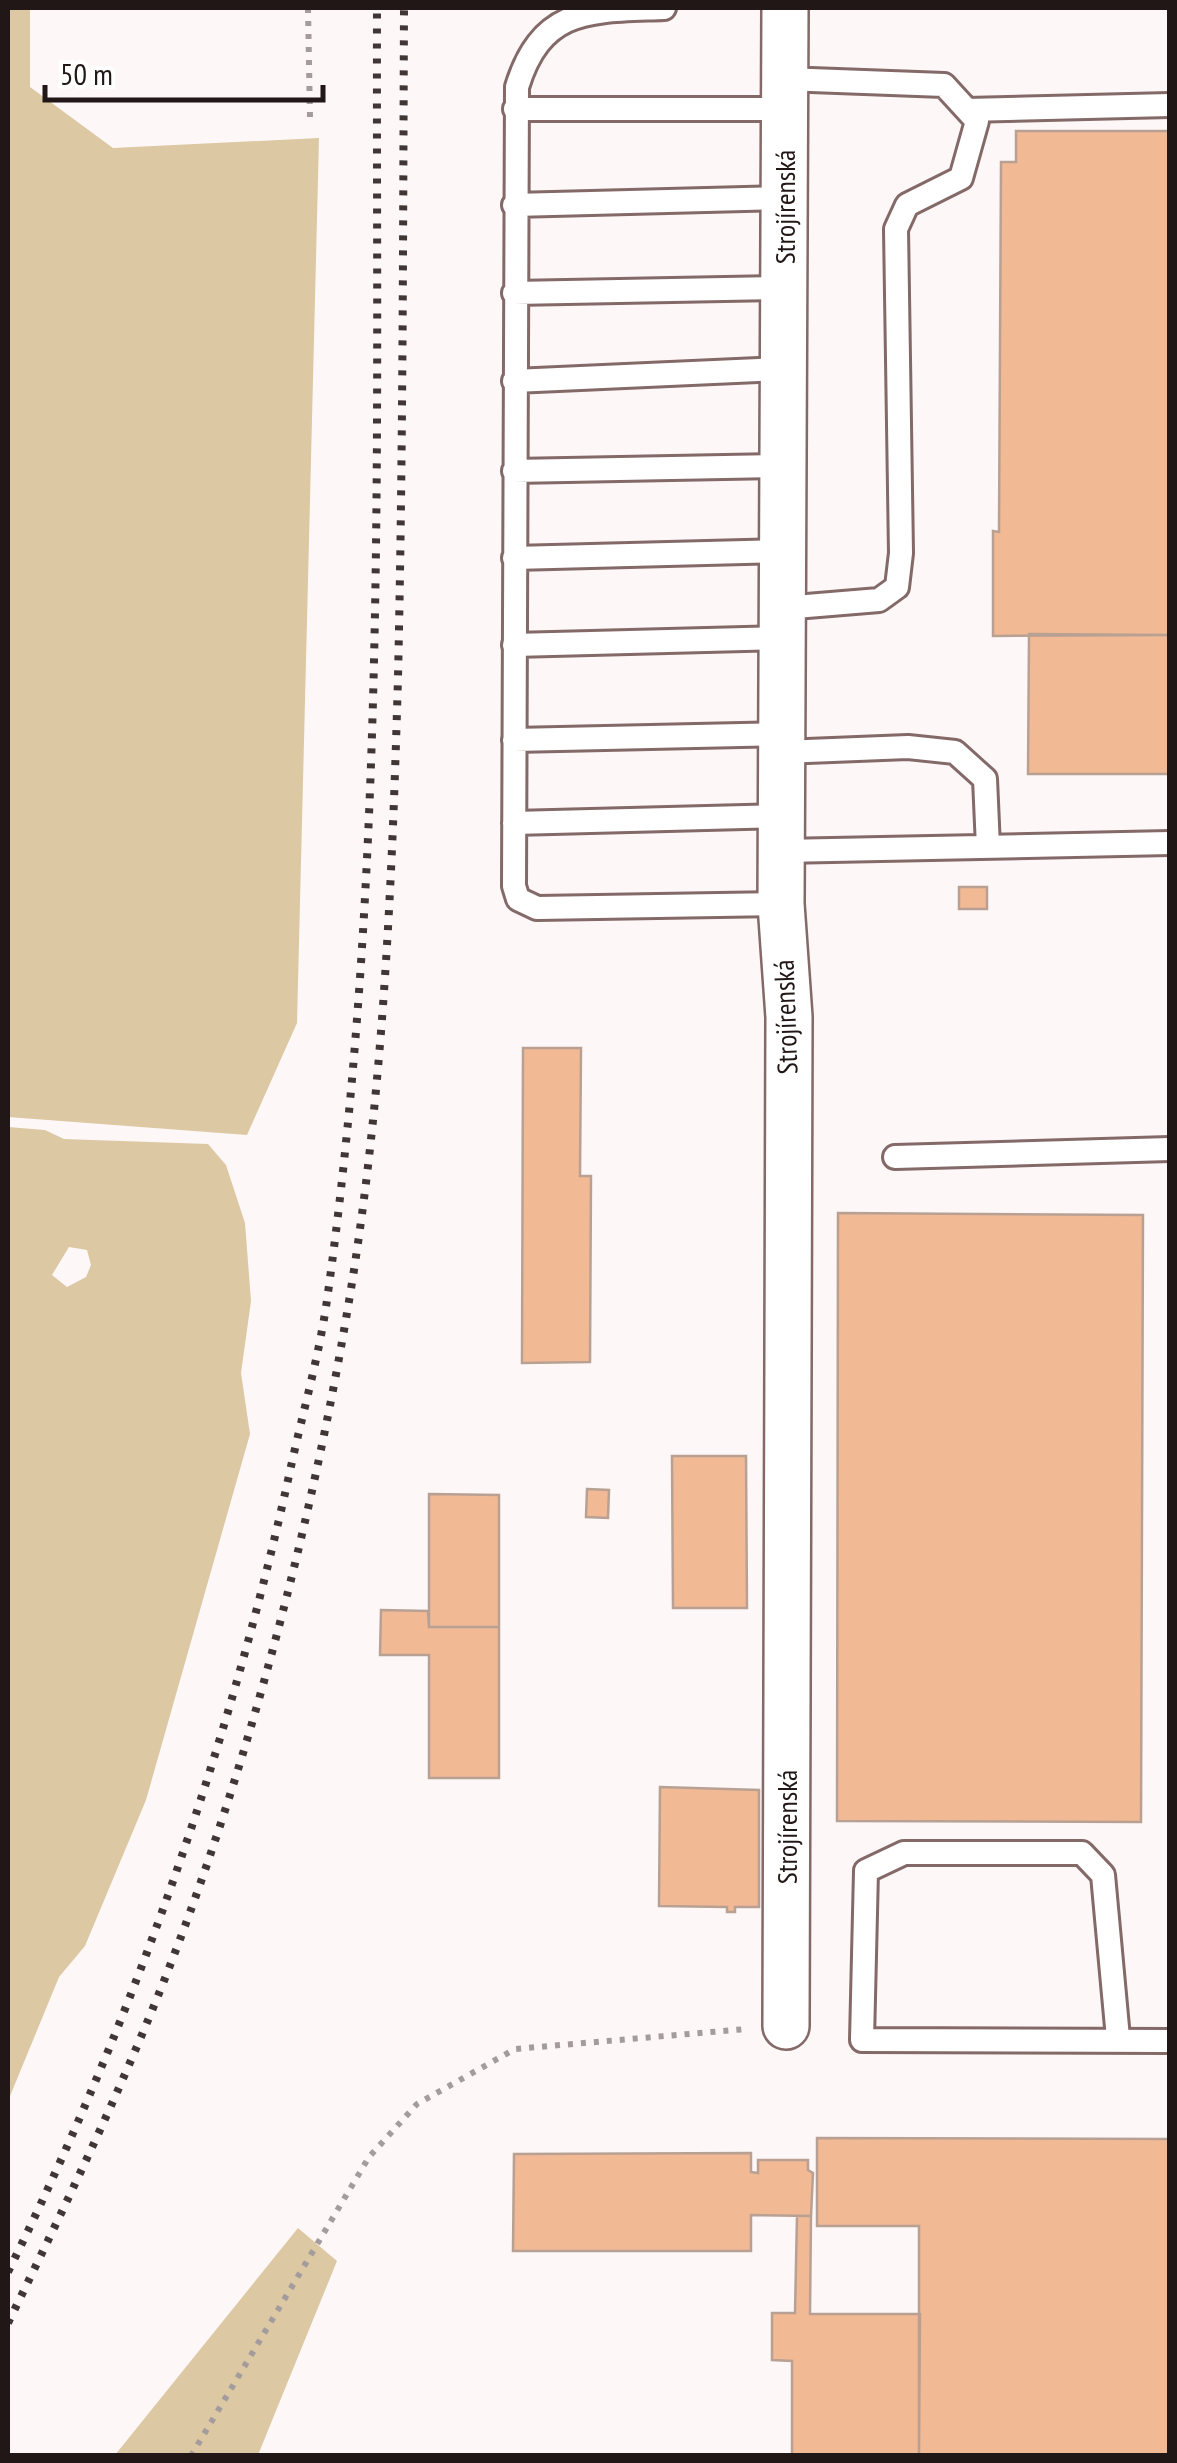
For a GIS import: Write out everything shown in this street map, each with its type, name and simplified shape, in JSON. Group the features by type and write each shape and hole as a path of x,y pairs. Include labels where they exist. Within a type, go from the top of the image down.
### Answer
{"street":[{"name":"Strojírenská","path":"784,8 786,2026"}],"lane":[{"path":"664,8 594,11 556,24 524,62 514,110 514,886 526,906 782,904"},
{"path":"514,110 944,85 976,121 961,178 907,205 896,229 901,553 897,587 879,600 782,623 514,645"},
{"path":"967,110 1170,105"},
{"path":"514,204 784,198"},
{"path":"514,293 784,288"},
{"path":"514,380 783,369"},
{"path":"514,470 783,466"},
{"path":"514,558 783,551"},
{"path":"514,740 782,743 954,752 985,779 988,847"},
{"path":"514,823 988,847 1170,843"},
{"path":"895,1157 1170,1150"},
{"path":"1118,2038 1103,1875 1082,1853 904,1853 866,1871 862,2040 1170,2041"}],"path":[{"path":"308,8 310,117"},
{"path":"190,2456 369,2157 416,2104 515,2048 786,2026"}],"shaded area":[{"path":"8,8 30,8 30,87 113,148 319,138 297,1023 247,1135 8,1117"},
{"path":"8,1127 45,1130 64,1139 208,1144 226,1165 245,1223 251,1301 241,1373 250,1434 146,1800 85,1946 59,1977 8,2101","holes":["69,1247 87,1250 91,1265 86,1277 67,1287 52,1275"]},
{"path":"298,2228 337,2261 258,2455 115,2455"}],"building":[{"path":"1016,131 1170,131 1170,635 993,636 993,531 999,532 1001,162 1016,162"},
{"path":"1029,634 1170,635 1170,774 1028,774"},
{"path":"959,887 987,887 987,909 959,909"},
{"path":"523,1048 581,1048 580,1176 591,1176 590,1362 522,1363"},
{"path":"838,1213 1143,1215 1141,1822 837,1821"},
{"path":"672,1456 746,1456 747,1608 673,1608"},
{"path":"587,1489 609,1490 608,1518 586,1517"},
{"path":"429,1494 499,1495 499,1627 429,1627"},
{"path":"381,1610 428,1611 429,1627 499,1627 499,1778 429,1778 429,1655 380,1655"},
{"path":"660,1787 759,1790 759,1907 735,1907 735,1912 727,1912 727,1907 659,1906"},
{"path":"817,2138 1170,2139 1170,2456 919,2456 919,2226 817,2226"},
{"path":"751,2153 751,2172 758,2173 758,2160 808,2160 808,2170 813,2173 811,2216 751,2215 751,2251 513,2251 514,2154"},
{"path":"797,2216 811,2216 810,2314 920,2314 919,2456 792,2456 792,2361 772,2360 772,2313 795,2313"}],"railway":[{"path":"8,2272 54,2176 137,1980 207,1779 266,1575 324,1321 346,1139 369,817 377,494 377,8"},
{"path":"8,2323 119,2087 206,1866 256,1709 299,1547 348,1307 378,1072 393,835 401,510 404,8"}]}
